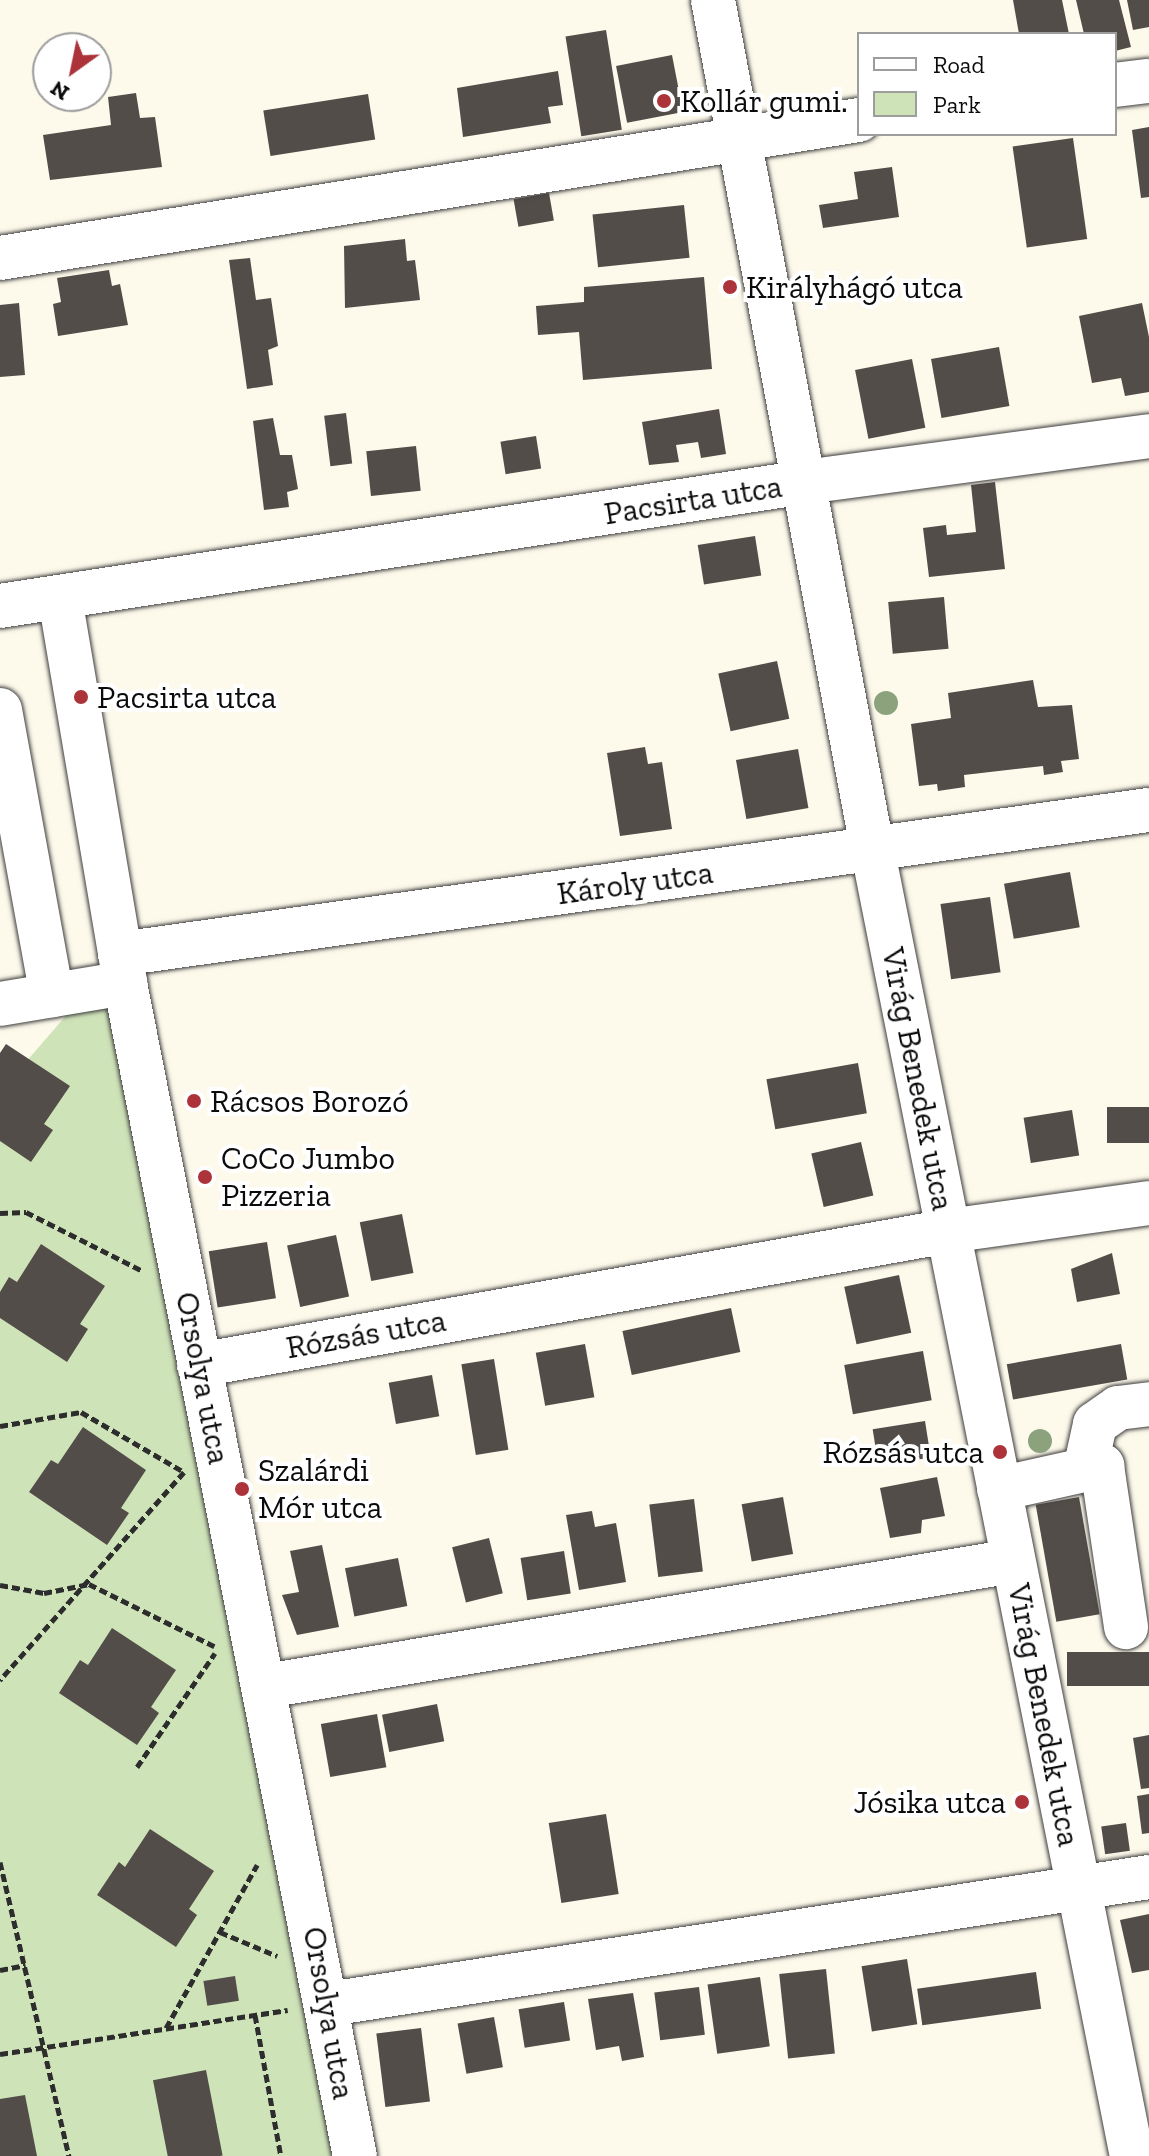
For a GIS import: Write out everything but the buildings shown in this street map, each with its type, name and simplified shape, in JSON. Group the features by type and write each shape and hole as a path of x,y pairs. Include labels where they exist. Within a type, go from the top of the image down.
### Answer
{"street":[{"name":"Virág Benedek utca","path":"713,0 872,847 1132,2156"},
{"path":"1117,85 1149,81"},
{"path":"0,258 740,136 857,120"},
{"name":"Pacsirta utca","path":"0,606 805,482 1149,436"},
{"name":"Orsolya utca","path":"60,598 122,968 329,2004 355,2156"},
{"path":"0,710 52,995"},
{"name":"Károly utca","path":"0,1004 52,995 122,968 872,847 1149,810"},
{"name":"Rózsás utca","path":"199,1365 948,1231 1149,1203"},
{"path":"1085,1470 1095,1424 1118,1408 1149,1404"},
{"path":"999,1489 1102,1466 1126,1627"},
{"path":"266,1686 1013,1561"},
{"path":"329,2004 1149,1877"}],"path":[{"path":"0,1213 26,1212 146,1272"},
{"path":"0,1426 81,1412 184,1472 89,1584 0,1680"},
{"path":"0,1585 44,1593 89,1584 218,1648 137,1767"},
{"path":"166,2029 259,1861"},
{"path":"0,1862 47,2047 69,2156"},
{"path":"220,1932 278,1957"},
{"path":"0,1970 26,1965"},
{"path":"0,2054 329,2004"},
{"path":"255,2015 281,2156"}],"green space":[{"path":"125,983 352,2156 0,2156 0,1092 89,989"}],"place":[{"name":"Kollár gumi.","path":"664,101"},
{"name":"Királyhágó utca","path":"730,287"},
{"name":"Pacsirta utca","path":"81,697"},
{"name":"Rácsos Borozó","path":"194,1101"},
{"name":"CoCo Jumbo Pizzeria","path":"205,1177"},
{"name":"Rózsás utca","path":"1000,1452"},
{"name":"Szalárdi Mór utca","path":"242,1489"},
{"name":"Jósika utca","path":"1022,1802"}]}
